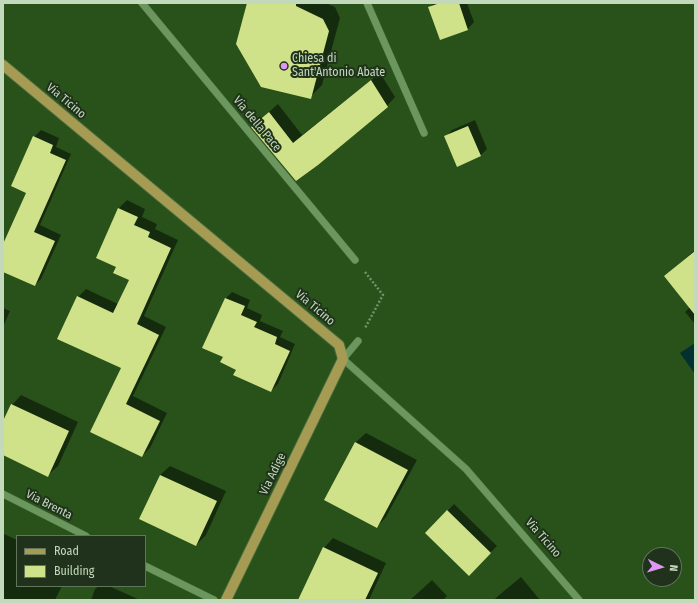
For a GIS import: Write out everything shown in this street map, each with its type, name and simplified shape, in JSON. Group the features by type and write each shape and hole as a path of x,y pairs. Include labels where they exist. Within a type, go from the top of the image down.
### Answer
{"main road":[{"name":"Via Ticino","path":"3,65 339,345 343,359"},
{"name":"Via Adige","path":"226,600 343,359"}],"street":[{"name":"Via della Pace","path":"142,3 355,260"},
{"path":"367,3 424,133"},
{"path":"343,359 358,341"},
{"name":"Via Ticino","path":"343,359 466,469 579,600"},
{"name":"Via Brenta","path":"3,494 84,535"},
{"path":"146,566 214,600"}],"path":[{"path":"355,260 383,295 358,341"}],"water":[{"path":"695,343 695,374 680,353"}],"building":[{"name":"Chiesa di Sant'Antonio Abate","path":"247,3 296,3 296,6 323,19 329,31 311,99 261,87 236,44"},
{"path":"440,3 459,3 468,30 440,40 428,7"},
{"path":"371,80 388,107 318,165 296,181 251,127 269,112 293,143"},
{"path":"468,126 481,156 457,167 444,136"},
{"path":"33,136 53,145 50,153 66,160 34,232 55,241 35,286 3,272 3,244 26,193 11,186"},
{"path":"118,208 138,217 134,225 150,232 148,237 171,248 137,324 159,335 126,404 160,421 142,457 90,432 121,368 57,339 77,296 113,313 129,280 113,273 116,267 96,258"},
{"path":"695,251 695,315 664,276"},
{"path":"225,298 245,306 241,315 257,322 254,327 277,337 275,344 290,351 271,392 233,375 236,370 220,362 223,357 202,348"},
{"path":"11,404 69,431 48,477 3,455 3,421"},
{"path":"355,442 408,470 377,528 324,500"},
{"path":"160,475 217,501 196,546 139,519"},
{"path":"447,510 491,553 469,576 425,533"},
{"path":"323,547 378,573 365,600 298,600"}],"place":[{"name":"Chiesa di Sant'Antonio Abate","path":"284,66"}]}
